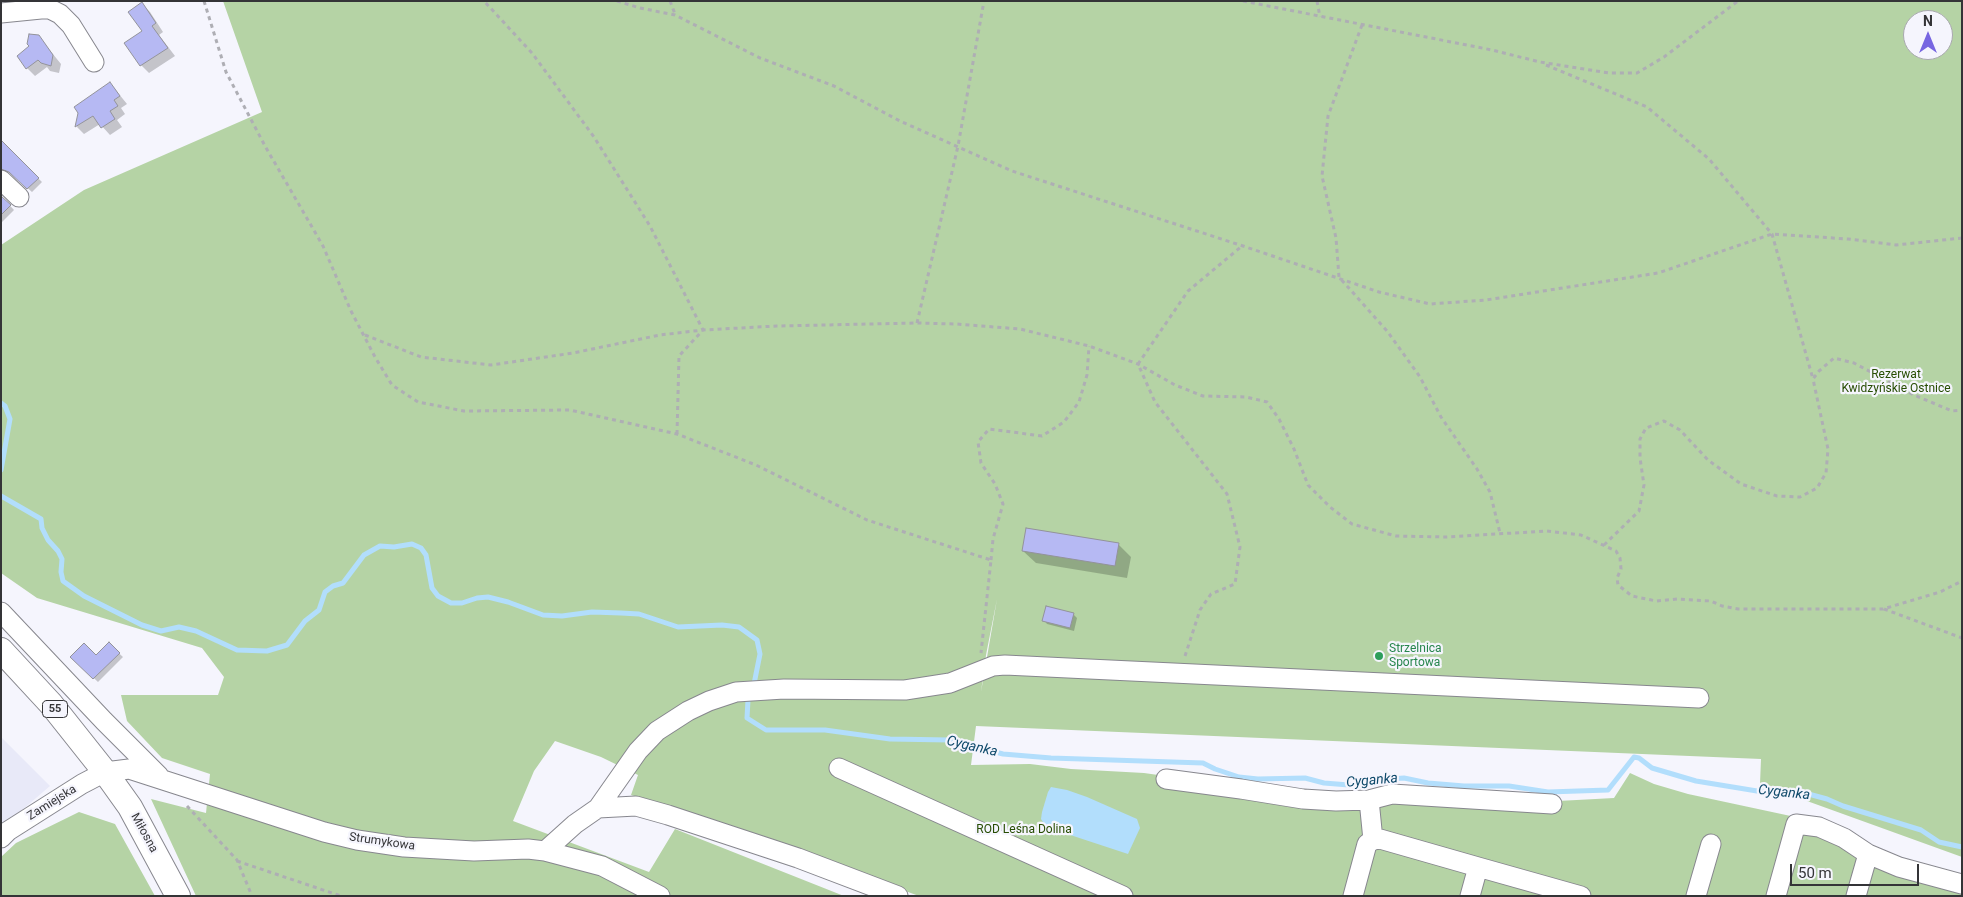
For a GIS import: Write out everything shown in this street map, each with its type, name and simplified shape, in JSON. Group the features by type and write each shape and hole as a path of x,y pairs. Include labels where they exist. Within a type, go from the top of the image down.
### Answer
{"main road":[{"name":"55","path":"1,650 51,704 105,772"},
{"name":"Miłosna","path":"105,772 130,807 178,896"}],"street":[{"path":"1,12 50,9 60,14 71,25 94,62"},
{"path":"1,180 19,197"},
{"path":"1,612 104,721 162,778"},
{"path":"545,851 575,824 598,808 638,751 657,731 688,711 709,701 736,692 784,689 905,690 950,683 993,666 1005,665 1699,698"},
{"path":"839,768 1123,896"},
{"name":"Strumykowa","path":"105,772 129,769 162,778 324,832 357,840 422,848 474,851 528,849 545,851 602,866 660,896"},
{"name":"Zamiejska","path":"1,838 8,831 82,784 105,772"},
{"path":"1166,779 1303,799 1369,800 1392,794 1552,804"},
{"path":"1369,800 1373,840"},
{"path":"598,808 636,806 660,813 798,858 898,896"},
{"path":"1776,896 1796,824 1819,827 1844,838 1868,854 1899,867 1962,884"},
{"path":"1353,896 1367,844 1373,840 1380,839 1582,896"},
{"path":"1696,896 1711,844"},
{"path":"1856,896 1868,854"},
{"path":"1470,896 1478,867"}],"path":[{"path":"204,1 226,72 265,146 323,246 351,311 392,385 418,402 464,411 570,410 676,434 756,465 867,520 991,560"},
{"path":"484,1 532,53 594,137 650,226 703,330"},
{"path":"617,1 675,15 760,58 834,86 900,121 1012,171 1380,292 1430,304 1486,300 1658,273 1772,234 1848,239 1896,245 1962,238"},
{"path":"670,1 675,15"},
{"path":"917,323 958,146 984,1"},
{"path":"1243,1 1492,50 1540,62 1609,73 1638,73 1664,57 1738,1"},
{"path":"1317,1 1320,17"},
{"path":"1362,25 1328,116 1322,176 1336,238 1338,277 1387,331 1420,377 1441,417 1477,469 1490,492 1500,533"},
{"path":"1540,62 1647,107 1709,159 1772,234 1813,379 1828,449 1826,474 1817,488 1800,497 1777,496 1742,484 1708,460 1680,430 1664,422 1646,428 1640,439 1640,458 1644,485 1638,511 1604,545"},
{"path":"1138,364 1188,291 1243,246"},
{"path":"365,334 420,357 491,365 572,353 660,335 703,330 777,326 917,323 1020,329 1089,346 1138,364 1175,385 1203,396 1246,397 1267,402 1279,419 1294,449 1308,485 1330,507 1352,524 1396,536 1446,537 1547,531 1581,535 1616,551 1620,558 1621,569 1618,585 1632,596 1656,601 1677,599 1712,601 1722,606 1738,609 1884,609 1940,592 1962,581"},
{"path":"676,434 679,356 703,330"},
{"path":"980,671 993,539 1003,504 995,484 981,463 978,442 989,430 1042,436 1064,422 1080,402 1087,375 1089,346"},
{"path":"1813,379 1819,370 1834,358 1854,363 1952,411 1962,410"},
{"path":"1138,364 1155,402 1227,494 1240,547 1235,584 1211,594 1200,610 1179,674"},
{"path":"1884,609 1962,638"},
{"path":"162,778 237,860 252,896"},
{"path":"237,860 341,896"}],"shaded area":[{"path":"1,737 50,786 1,828"}],"green space":[{"path":"223,1 1962,1 1962,857 1760,784 1761,759 976,726 971,765 1030,764 1071,769 1144,773 1306,796 1558,801 1614,798 1630,773 1654,784 1688,794 1814,821 1906,863 1962,878 1962,896 919,896 741,831 631,795 638,775 601,757 555,741 534,771 513,821 649,872 675,829 844,896 196,896 151,799 206,813 210,774 162,758 127,721 121,695 218,695 224,677 202,648 37,598 1,573 1,245 84,190 262,112","holes":["997,599 981,692 986,655"]},
{"path":"79,812 115,824 155,896 1,896 1,857 16,843"}],"water":[{"path":"1051,787 1087,797 1137,819 1140,828 1128,854 1046,827 1041,819"}],"building":[{"path":"142,2 156,23 152,26 168,48 140,66 124,43 142,31 128,12"},
{"path":"29,34 39,35 53,55 51,66 38,60 26,69 17,56 29,46 27,44"},
{"path":"110,82 120,96 114,100 118,106 110,111 115,119 101,128 93,116 75,127 78,113 74,107"},
{"path":"1,140 39,178 27,189 9,172 1,169"},
{"path":"1,196 11,205 1,215"},
{"path":"1026,528 1119,543 1115,566 1022,551"},
{"path":"1046,606 1074,613 1070,628 1042,621"},
{"path":"109,642 120,653 93,679 70,657 84,643 96,655"}],"waterway":[{"path":"1,403 5,406 10,419 1,470"},
{"path":"1,496 41,519 42,528 48,540 58,551 62,559 61,572 63,581 84,596 142,625 161,631 179,627 196,631 237,650 267,651 287,645 305,621 319,610 325,592 333,586 343,583 364,555 380,546 394,547 412,544 421,548 426,555 432,588 438,596 451,603 462,603 488,597 543,615 562,616 592,612 639,614 678,627 722,625 739,627 757,640 760,654 754,684"},
{"name":"Cyganka","path":"748,700 747,718 766,730 825,730 890,739 949,740 1003,754 1051,758 1203,763 1239,777 1258,779 1305,778 1324,783 1349,785 1404,778 1428,783 1464,786 1509,786 1548,792 1608,790 1634,757 1639,758 1652,768 1696,781 1757,791 1801,792 1827,799 1843,806 1921,830 1939,842 1962,847"}],"place":[{"name":"Strzelnica Sportowa","path":"1379,656"}],"park label":[{"name":"Rezerwat Kwidzyńskie Ostnice","path":"1896,382"},
{"name":"ROD Leśna Dolina","path":"1024,830"}]}
